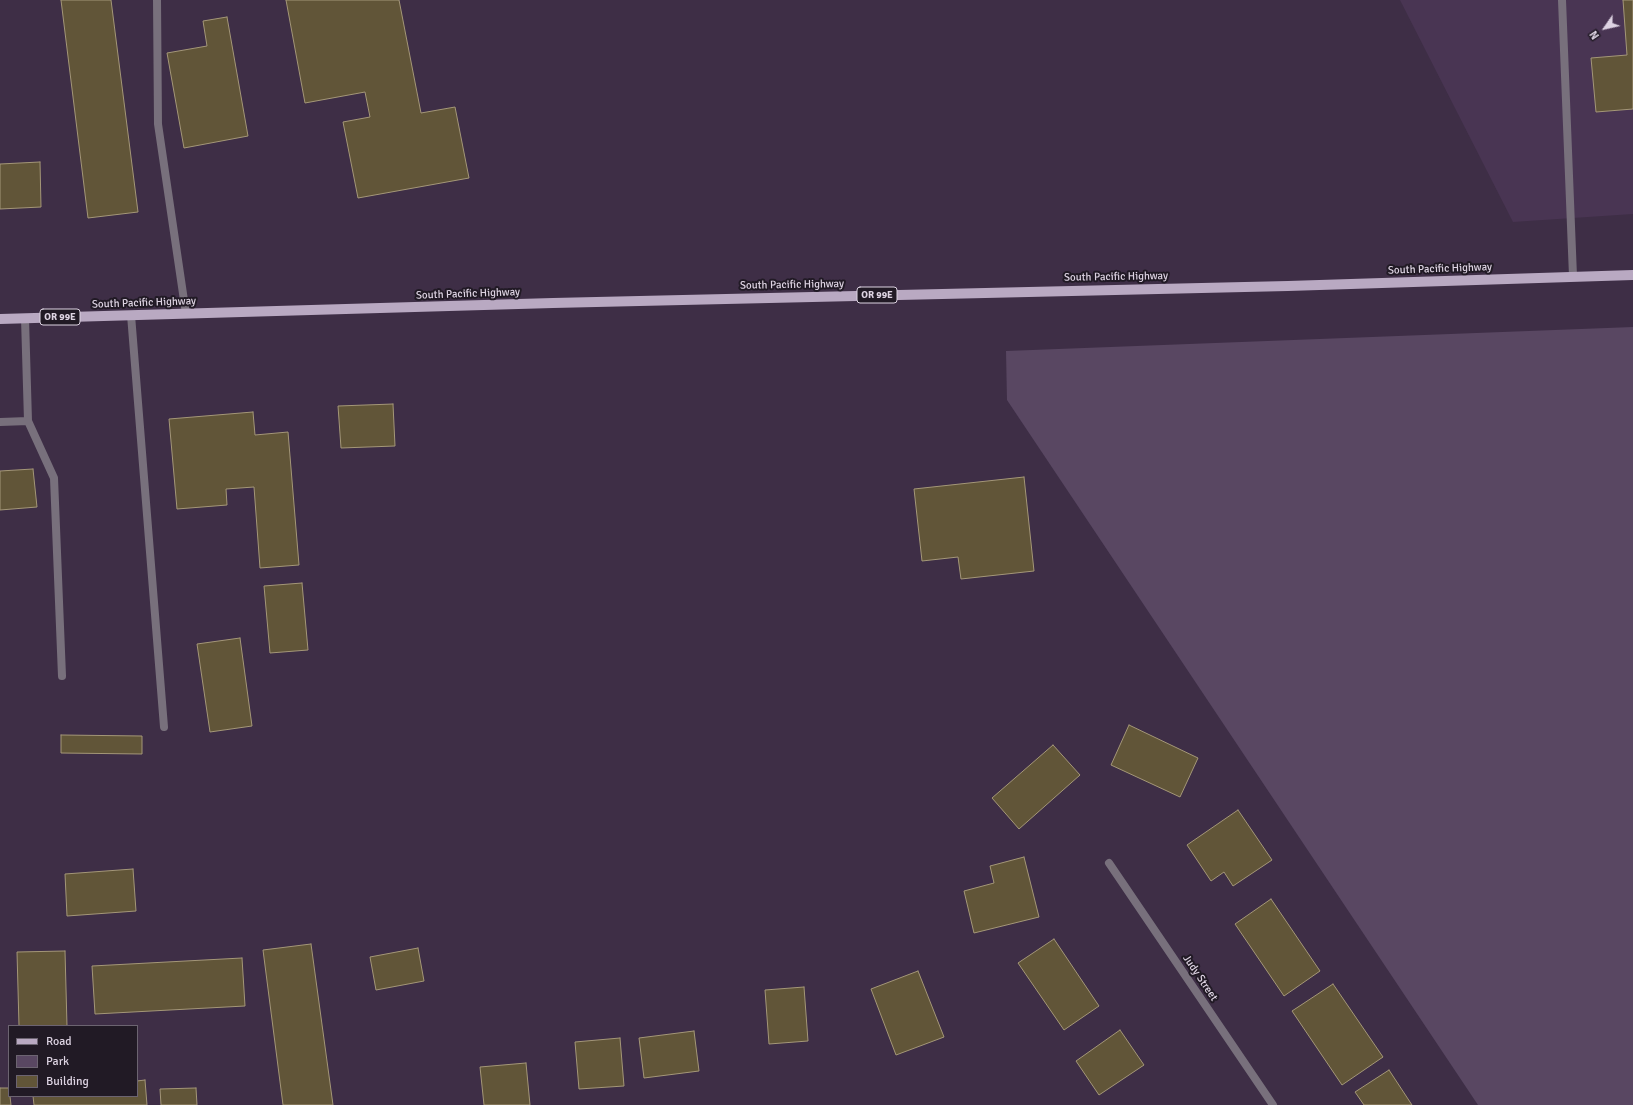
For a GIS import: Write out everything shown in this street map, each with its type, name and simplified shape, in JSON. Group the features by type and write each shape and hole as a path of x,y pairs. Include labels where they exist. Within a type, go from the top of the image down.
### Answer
{"main road":[{"name":"South Pacific Highway","path":"0,319 1288,286 1633,275"}],"street":[{"path":"157,0 158,124 186,314"},
{"path":"1562,0 1573,276"},
{"path":"131,315 164,727"},
{"path":"25,318 28,421 54,478 62,676"},
{"path":"0,422 28,421"},
{"name":"Judy Street","path":"1109,863 1273,1105"}],"shaded area":[{"path":"1400,0 1633,0 1633,214 1513,222"}],"green space":[{"path":"1633,327 1633,1105 1478,1105 1007,400 1006,351"}],"building":[{"path":"61,0 111,0 138,212 88,218"},
{"path":"286,0 399,0 421,113 455,107 469,178 358,198 343,122 370,117 365,92 305,103"},
{"path":"1623,0 1633,0 1633,109 1596,112 1591,58 1627,55"},
{"path":"227,17 248,136 184,148 167,53 207,46 203,21"},
{"path":"40,162 41,207 0,209 0,164"},
{"path":"393,404 395,446 341,448 338,406"},
{"path":"253,412 255,435 288,432 299,565 260,568 254,487 226,489 227,505 177,509 169,419"},
{"path":"33,469 37,507 0,510 0,471"},
{"path":"1024,477 1034,571 961,579 958,557 922,561 914,489"},
{"path":"302,583 308,650 270,653 264,586"},
{"path":"240,638 252,726 210,732 197,644"},
{"path":"1129,725 1198,758 1180,797 1111,765"},
{"path":"61,735 142,736 142,754 61,753"},
{"path":"1053,745 1080,775 1019,829 992,798"},
{"path":"1238,810 1272,860 1233,886 1224,872 1211,881 1187,845"},
{"path":"1024,857 1039,917 974,933 964,891 994,883 990,866"},
{"path":"133,869 136,911 67,916 65,874"},
{"path":"1271,899 1320,971 1284,996 1235,924"},
{"path":"1054,939 1099,1006 1064,1030 1018,963"},
{"path":"311,944 333,1105 283,1105 263,950"},
{"path":"418,948 424,981 376,990 370,957"},
{"path":"65,951 67,1025 19,1025 17,952"},
{"path":"242,958 245,1006 95,1014 92,966"},
{"path":"918,971 944,1037 896,1055 871,989"},
{"path":"1333,984 1383,1057 1342,1085 1292,1011"},
{"path":"804,987 808,1041 769,1044 765,990"},
{"path":"1120,1030 1144,1065 1099,1095 1076,1061"},
{"path":"694,1031 699,1071 644,1078 639,1038"},
{"path":"620,1038 624,1086 579,1089 575,1042"},
{"path":"526,1063 530,1105 484,1105 480,1067"},
{"path":"1389,1070 1412,1105 1364,1105 1355,1092"},
{"path":"145,1080 147,1105 34,1105 33,1097 138,1097 138,1081"},
{"path":"0,1088 8,1088 8,1097 10,1097 11,1105 0,1105"},
{"path":"196,1088 197,1105 161,1105 160,1089"}]}
